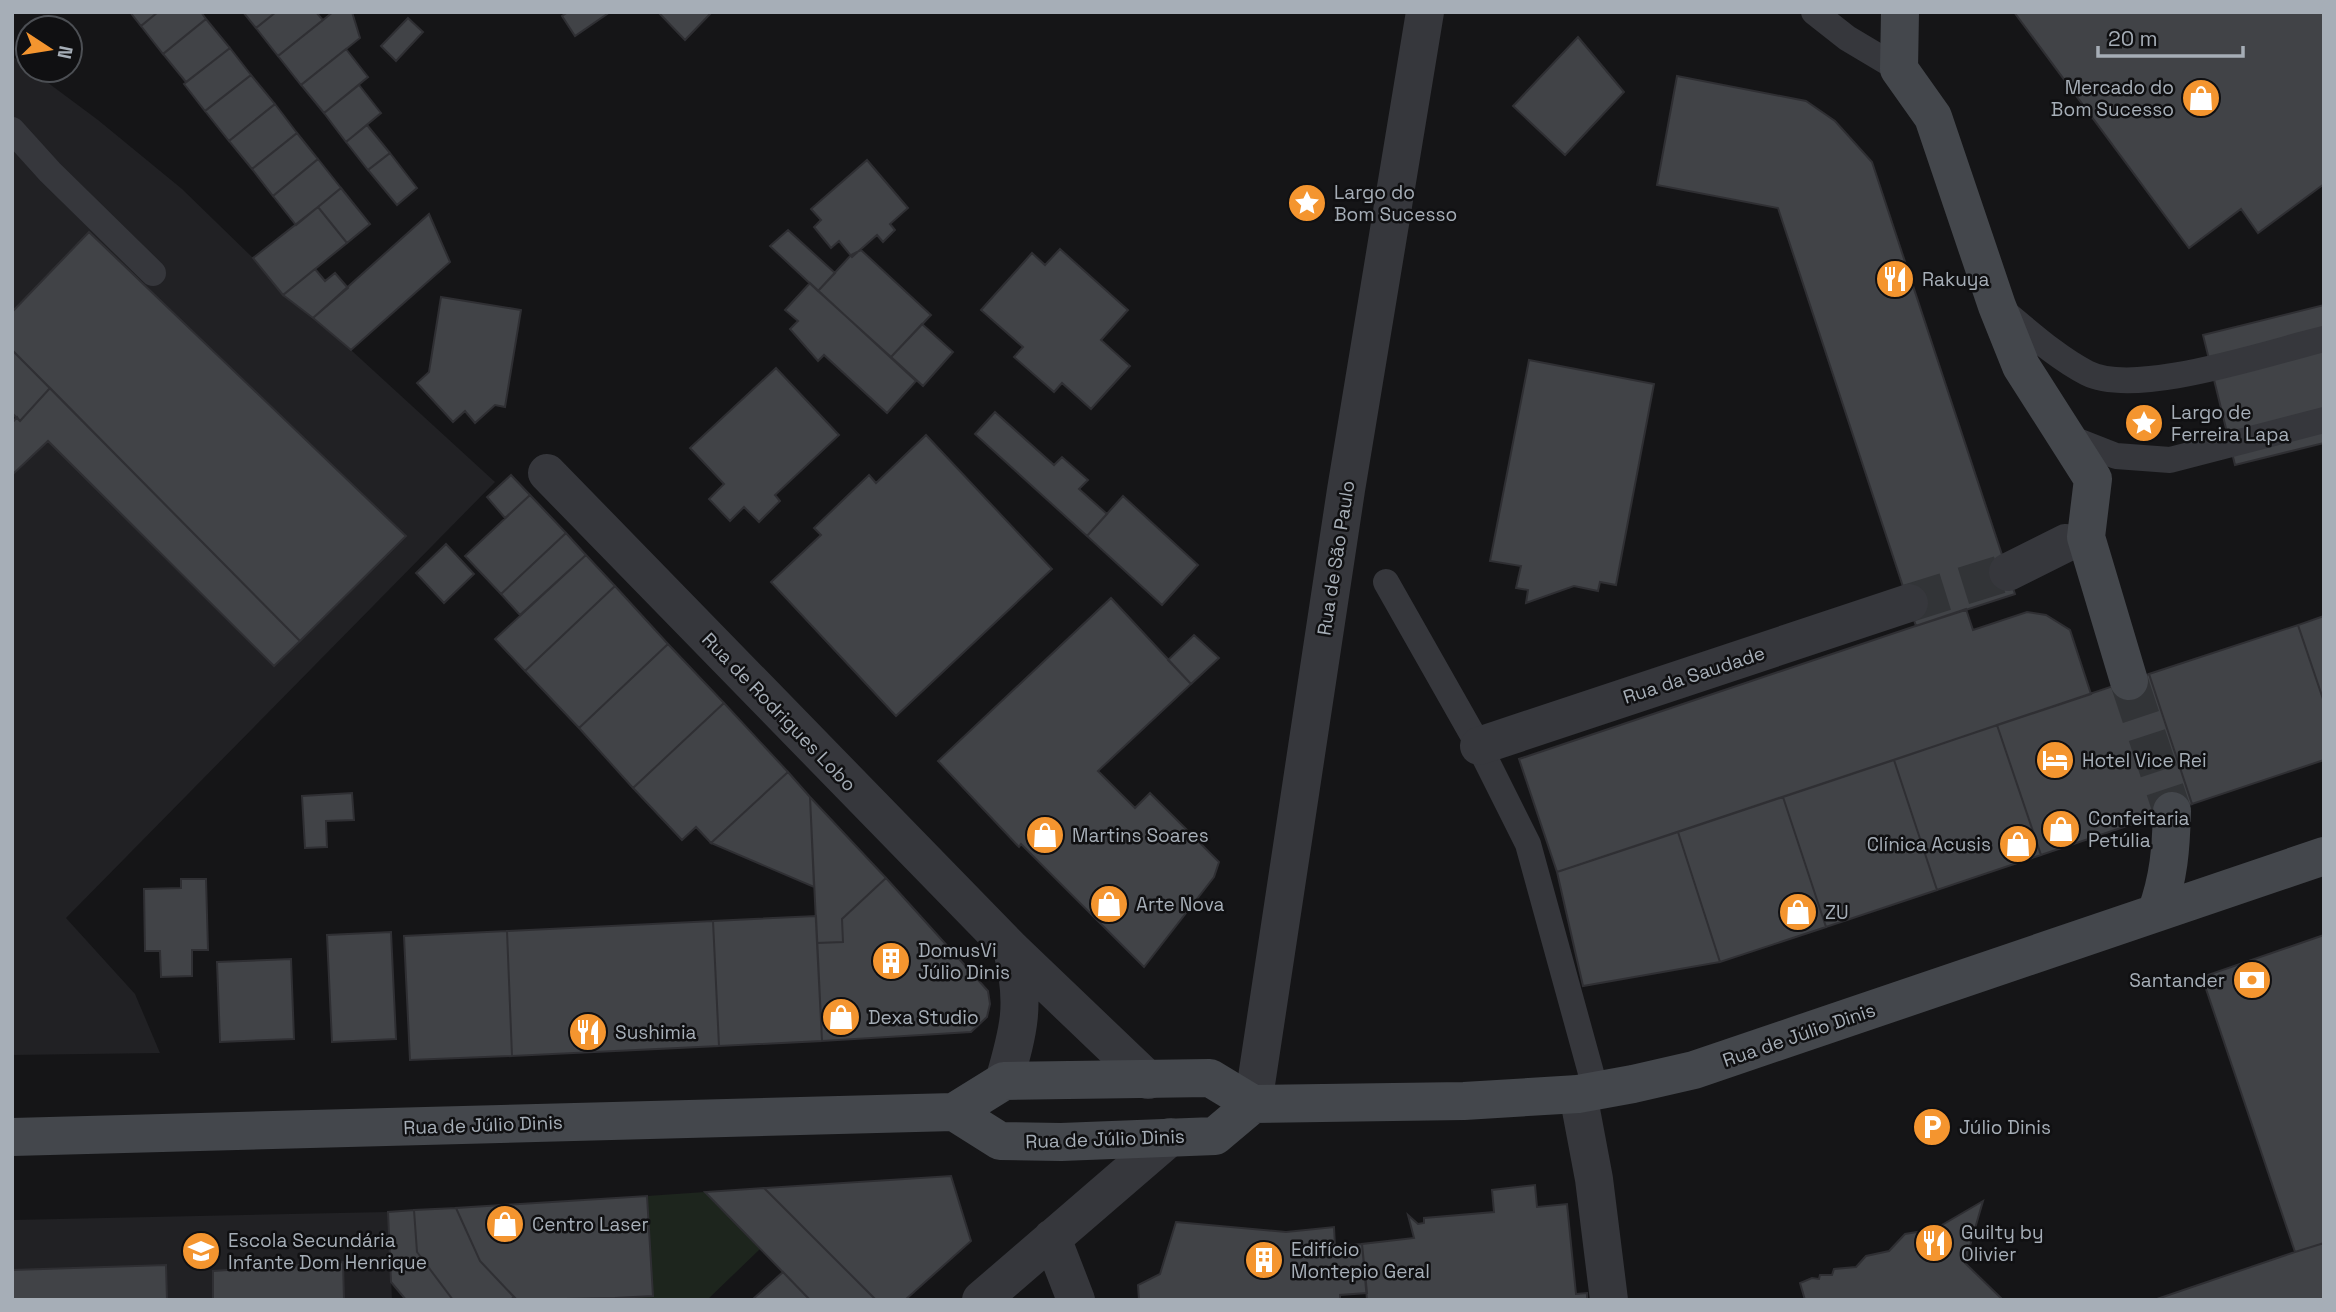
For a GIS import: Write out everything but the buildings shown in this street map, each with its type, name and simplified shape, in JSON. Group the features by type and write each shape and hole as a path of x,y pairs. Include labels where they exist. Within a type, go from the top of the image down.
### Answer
{"main road":[{"path":"1900,12 1899,69 1933,117 1997,306 2021,366 2093,480 2086,537 2129,681"},
{"path":"2156,913 2169,874 2172,811"},
{"name":"Rua de Júlio Dinis","path":"12,1138 954,1112 1000,1141 1214,1136 1254,1104 1464,1101 1587,1092 1694,1070 2324,856"},
{"path":"954,1112 1004,1081 1210,1078 1254,1104"}],"street":[{"name":"Rua de São Paulo","path":"1254,1104 1346,490 1425,12"},
{"name":"Rua de Rodrigues Lobo","path":"547,473 1012,950 1148,1080"},
{"path":"2008,572 2066,543"},
{"name":"Rua da Saudade","path":"1479,746 1909,603"},
{"name":"Rua de Rodrigues Lobo","path":"1004,1081 1019,1028 1021,982 1012,950"},
{"path":"1587,1092 1594,1179 1609,1300"},
{"path":"981,1300 1170,1137"},
{"path":"1052,1238 1076,1300"}],"lane":[{"path":"1814,12 1847,38 1899,69"},
{"path":"12,130 50,172 153,273"},
{"path":"1997,306 2051,349 2089,374 2122,382 2158,379 2324,339"},
{"path":"2065,436 2116,456 2170,460 2324,420"},
{"path":"1386,582 1479,746 1528,844 1587,1092"}],"shaded area":[{"path":"12,56 14,84 50,84 182,189 253,258 283,295 351,350 495,482 66,918 135,994 160,1053 12,1055"},
{"path":"705,1192 760,1249 707,1300 587,1300 652,1295 647,1196"},
{"name":"Escola Secundária Infante Dom Henrique","path":"388,1212 392,1300 12,1300 12,1220"}],"tunnel":[{"path":"1909,603 2008,572"},
{"path":"2129,681 2172,811"}],"place":[{"name":"Mercado do Bom Sucesso","path":"2201,98"},
{"name":"Largo do Bom Sucesso","path":"1307,203"},
{"name":"Rakuya","path":"1895,279"},
{"name":"Largo de Ferreira Lapa","path":"2144,423"},
{"name":"Hotel Vice Rei","path":"2055,760"},
{"name":"Confeitaria Petúlia","path":"2061,829"},
{"name":"Martins Soares","path":"1045,835"},
{"name":"Clínica Acusis","path":"2018,844"},
{"name":"Arte Nova","path":"1109,904"},
{"name":"ZU","path":"1798,912"},
{"name":"DomusVi Júlio Dinis","path":"891,961"},
{"name":"Santander","path":"2252,980"},
{"name":"Dexa Studio","path":"841,1017"},
{"name":"Sushimia","path":"588,1032"},
{"name":"Júlio Dinis","path":"1932,1127"},
{"name":"Centro Laser","path":"505,1224"},
{"name":"Guilty by Olivier","path":"1934,1243"},
{"name":"Escola Secundária Infante Dom Henrique","path":"201,1251"},
{"name":"Edifício Montepio Geral","path":"1264,1260"}]}
